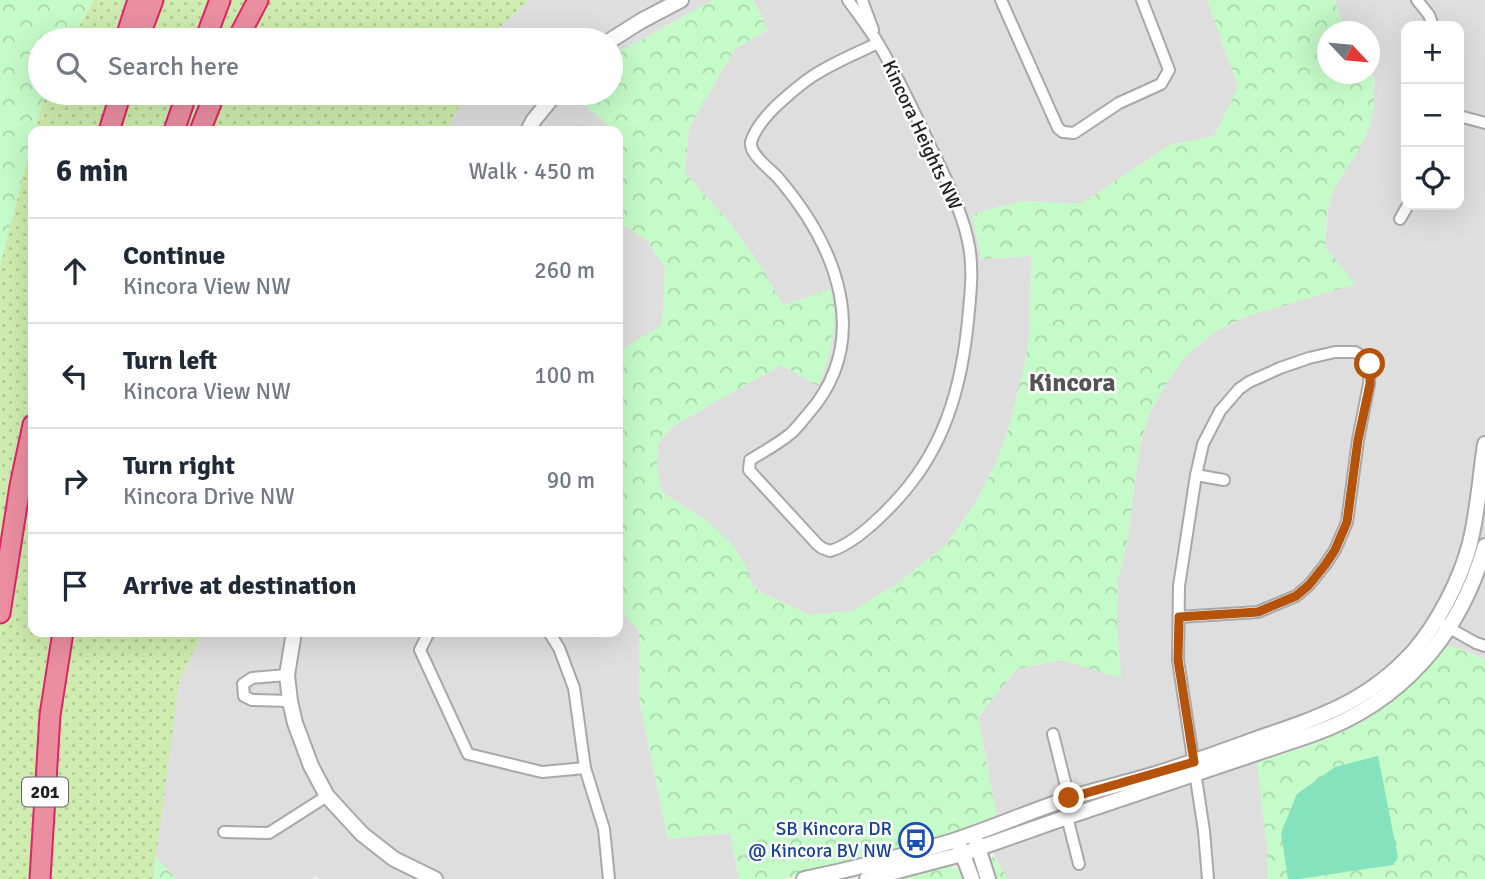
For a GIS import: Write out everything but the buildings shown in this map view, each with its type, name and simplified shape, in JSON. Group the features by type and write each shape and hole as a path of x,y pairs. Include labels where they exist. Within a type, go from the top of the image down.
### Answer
{"highway":[{"path":"129,28 138,0"},
{"path":"142,28 153,0"},
{"path":"210,28 220,0"},
{"path":"243,28 258,0"},
{"path":"98,126 105,105"},
{"path":"111,126 117,105"},
{"path":"176,126 183,105"},
{"path":"202,126 210,105"},
{"path":"0,613 28,448"},
{"name":"201","path":"40,879 50,715 62,637"},
{"path":"50,715 66,666 72,637"}],"street":[{"path":"623,32 681,0"},
{"name":"Kincora Heights NW","path":"848,0 878,43"},
{"name":"Kincora Heights NW","path":"862,0 878,43 947,181 963,225 971,264 968,320 959,383 947,420 931,453 913,480 876,521 851,540 830,551 817,544 749,470 750,460 791,433 817,404 830,384 841,350 843,319 839,286 832,262 819,236 778,177 752,152 751,144 762,120 792,91 817,73 878,43"},
{"path":"1001,0 1058,128 1063,132 1074,133 1119,103 1161,85 1169,71 1143,0"},
{"path":"1418,0 1431,21"},
{"path":"530,126 546,105"},
{"path":"1464,117 1485,123"},
{"path":"1400,219 1405,210"},
{"path":"1179,617 1258,612 1296,596 1325,565 1347,522 1358,440 1370,384 1370,364 1360,354 1335,352 1309,358 1249,382 1229,400 1213,421 1203,444 1179,586 1178,660 1204,831 1208,879"},
{"path":"867,879 962,855 1194,768 1323,716 1346,705 1384,679 1416,648 1436,620 1460,572 1480,512 1485,444"},
{"path":"1196,475 1224,480"},
{"path":"804,879 886,860 957,839 1069,798 1194,768 1323,731 1354,717 1376,703 1428,657 1465,601 1485,545"},
{"path":"1436,620 1485,646"},
{"path":"293,637 287,675 290,701 311,766 327,796 362,834 394,859 435,879"},
{"path":"426,637 420,650 468,754 542,772 585,768"},
{"path":"552,637 574,688 585,768 604,829 609,879"},
{"path":"287,675 252,678 243,684 244,696 252,700 290,701"},
{"path":"1053,734 1069,798 1067,817 1079,864"},
{"path":"224,832 269,833 327,796"},
{"path":"974,833 988,879"},
{"path":"957,839 971,879"}],"shaded area":[{"path":"529,0 713,0 623,50 623,28 499,28"},
{"path":"753,0 1207,0 1238,87 1214,136 1170,145 1081,204 1023,201 978,240 981,259 1031,256 1030,334 1007,434 976,502 946,545 897,584 853,611 810,615 761,592 705,519 662,492 657,470 658,444 673,426 781,365 783,305 731,224 685,174 689,128 735,49 768,30"},
{"path":"1335,0 1485,0 1485,659 1461,649 1445,647 1421,676 1374,715 1323,740 1257,763 1268,879 1008,879 994,856 997,818 978,717 1017,669 1060,660 1117,616 1118,580 1127,542 1140,445 1149,415 1164,387 1185,357 1216,331 1245,317 1325,247 1328,210 1333,190 1344,173 1375,84 1380,84 1380,21 1343,21"},
{"path":"460,105 584,105 610,126 450,126"},
{"path":"623,225 647,240 665,268 663,325 623,349"},
{"path":"623,613 639,631 641,709 668,839 730,833 739,879 320,879 316,876 310,879 176,879 155,856 179,682 201,637 623,637"}],"green space":[{"path":"0,0 94,0 78,28 28,28 28,105 42,105 36,126 28,126 28,157 0,266"},
{"path":"94,0 529,0 499,28 78,28"},
{"path":"713,0 753,0 768,30 735,49 689,128 685,173 731,224 783,305 831,289 833,339 818,386 781,365 673,426 658,444 657,470 662,492 705,519 731,543 743,561 753,585 760,592 809,615 852,611 897,584 946,545 976,502 1007,434 1030,334 1031,256 981,259 972,214 1023,201 1081,204 1170,145 1214,136 1238,87 1207,0 1335,0 1343,21 1317,21 1317,84 1373,84 1374,91 1370,126 1360,148 1335,188 1327,219 1325,247 1356,284 1245,317 1216,331 1185,357 1164,387 1149,415 1140,445 1127,542 1118,580 1117,616 1121,678 1061,660 1017,669 978,717 997,818 931,841 814,873 779,879 739,879 730,833 668,839 641,709 639,631 623,613 623,349 662,325 665,268 647,240 623,225 623,126 610,126 584,105 623,105 623,50"},
{"path":"42,105 460,105 450,126 36,126"},
{"path":"28,157 28,637 201,637 179,682 153,879 0,879 0,266"},
{"path":"1445,647 1454,647 1485,659 1485,879 1268,879 1257,763 1332,737 1374,715 1421,675"},
{"path":"1378,756 1398,858 1393,865 1288,879 1281,833 1297,794 1335,767"},
{"path":"155,856 176,879 153,879"},
{"path":"994,856 1008,879 996,879 990,863"},
{"path":"946,866 958,869 965,879 904,879"}],"place":[{"name":"SB Kincora DR @ Kincora BV NW","path":"916,840"}],"district":[{"name":"Kincora","path":"1072,383"}],"route":[{"path":"1069,798 1194,762 1178,660 1179,617 1258,612 1296,596 1325,565 1347,522 1358,440 1370,384 1370,364"}]}
